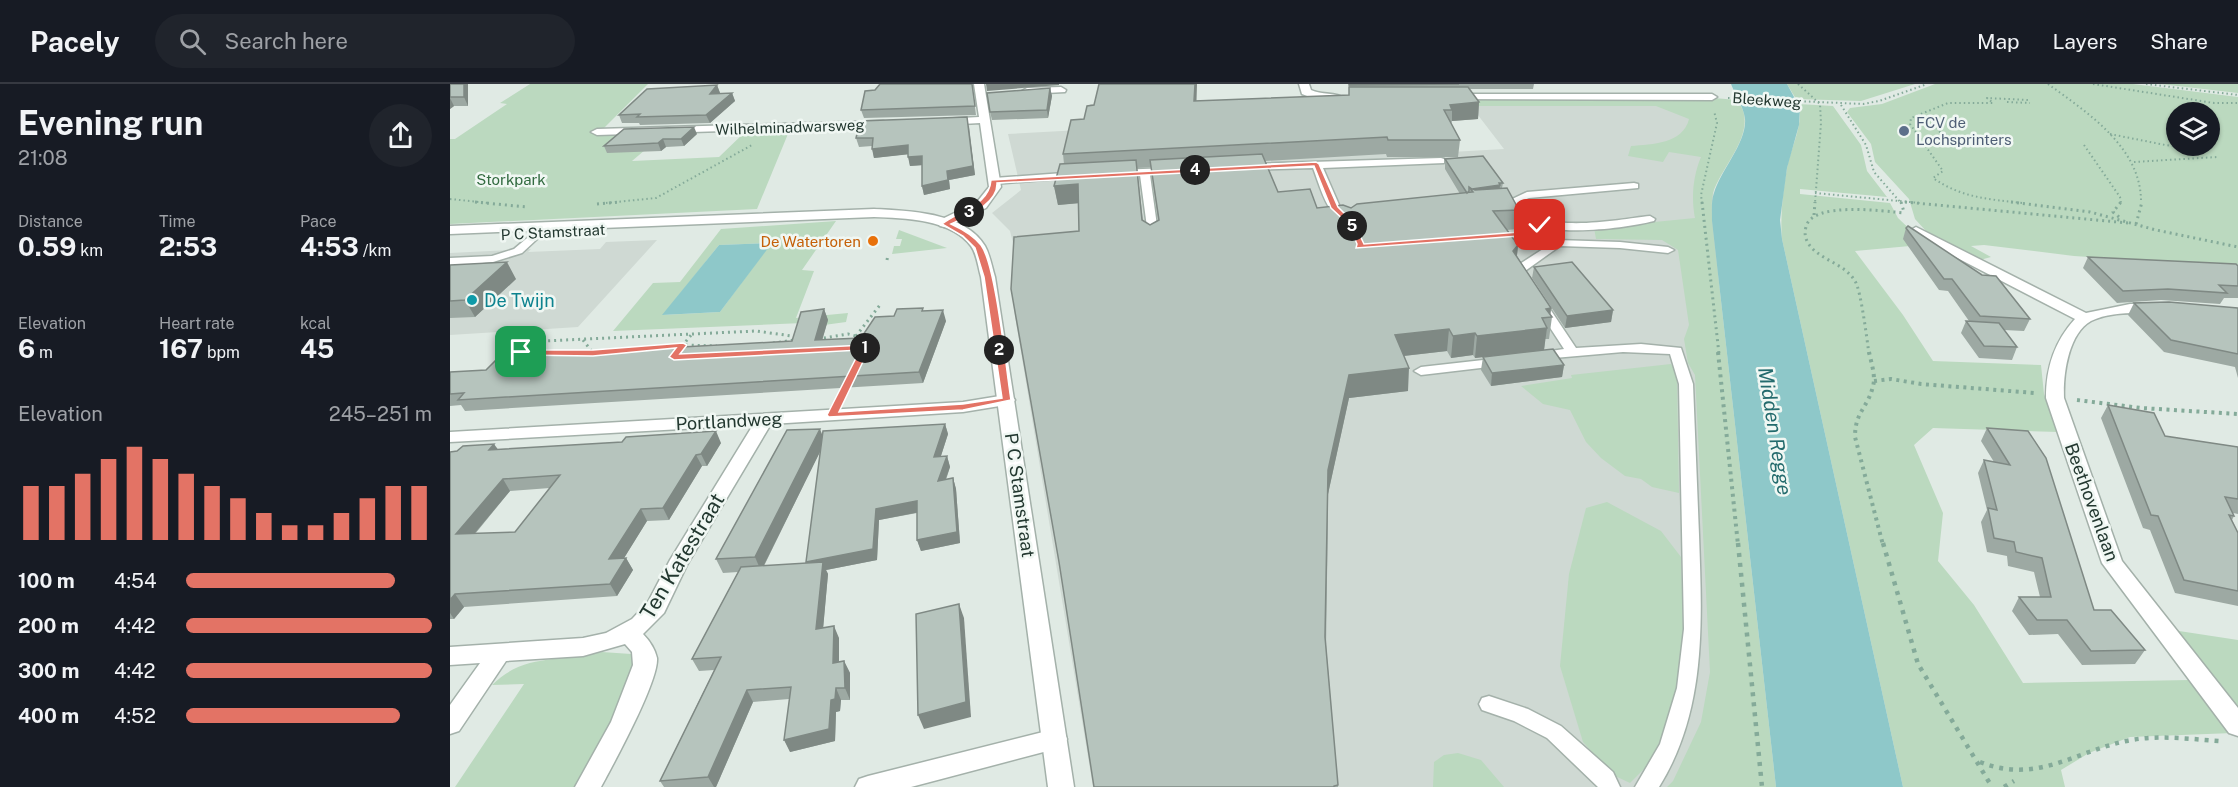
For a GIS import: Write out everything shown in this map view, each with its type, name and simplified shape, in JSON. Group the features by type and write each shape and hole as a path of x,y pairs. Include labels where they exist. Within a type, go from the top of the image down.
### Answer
{"street":[{"path":"1304,84 1306,92 1313,96 1349,98"},
{"path":"1012,93 1061,90"},
{"path":"945,224 966,214 989,198 995,187 984,120 983,91"},
{"name":"Bleekweg","path":"1442,97 1710,97"},
{"path":"937,122 984,120"},
{"name":"Wilhelminadwarsweg","path":"597,132 890,124"},
{"name":"P C Stamstraat","path":"450,230 613,229 656,223 853,212 903,214 945,224 965,234 978,247 988,277 1060,787"},
{"name":"P C Stamstraat","path":"450,237 541,230"},
{"path":"1916,231 2084,318 2113,310 2172,310"},
{"name":"Beethovenlaan","path":"2084,318 2071,336 2055,372 2055,398 2112,563 2232,734"},
{"name":"Portlandweg","path":"450,437 963,407 1006,400"},
{"name":"Ten Katestraat","path":"588,787 622,724 645,665 646,656 643,648 628,633 649,617 656,607 677,565 765,419"},
{"path":"450,656 583,647 612,640 628,633"},
{"path":"450,724 500,652"},
{"path":"868,787 1054,739"}],"lane":[{"path":"1236,168 1441,160"},
{"path":"1316,164 1335,208 1350,219"},
{"path":"1099,174 1179,170"},
{"path":"1145,172 1153,240"},
{"path":"994,181 1088,175"},
{"path":"1634,186 1527,195 1510,201 1526,218 1540,225 1650,219"},
{"path":"450,262 494,259 510,254 518,251 541,230"},
{"path":"1573,353 1519,270 1557,243 1620,245 1668,250"},
{"path":"1421,371 1637,347 1676,351 1686,384 1693,629 1687,688 1670,746 1653,779 1646,787"},
{"path":"1489,704 1521,715 1554,732 1605,779 1609,787"}],"path":[{"path":"1798,84 1818,104 1821,123 1814,215"},
{"name":"Bleekweg","path":"1710,97 1841,105 1873,103 1927,84"},
{"path":"2049,84 2086,111 2134,162 2143,193 2137,224"},
{"path":"2093,84 2214,103 2238,103"},
{"path":"2146,84 2238,95"},
{"path":"1710,97 1717,123 1701,195 1762,787"},
{"path":"2019,103 2018,101 2031,102 1987,98 1993,103 1948,103 1911,118 1910,124 1943,171 1933,178 1950,190 1968,196 2074,209 2238,247"},
{"path":"2007,102 2030,103"},
{"path":"1841,105 1845,117 1866,146 1868,162 1902,201 1904,213 1848,209 1814,215 1809,219 1805,229 1806,240 1816,252 1843,269 1856,282 1874,381 1873,388 1856,422 1855,437 1899,605 1918,664 1992,787"},
{"path":"1917,116 1932,120 1945,140"},
{"path":"590,205 656,198 784,127"},
{"path":"2109,134 2166,145"},
{"path":"2084,145 2117,190 2121,204 2113,213 2125,220"},
{"path":"2134,162 2217,157"},
{"path":"1815,193 2137,224"},
{"path":"450,199 530,207"},
{"path":"1502,235 1533,233 1551,226"},
{"path":"851,339 876,314 880,305"},
{"path":"556,354 516,351 516,348 524,343 582,339 769,331 805,338 764,344"},
{"path":"679,350 692,334"},
{"path":"812,339 848,334 856,336"},
{"path":"582,339 593,353"},
{"path":"631,350 683,345 721,346"},
{"path":"584,353 601,353"},
{"path":"1872,371 1886,379"},
{"path":"1874,381 1886,379 1950,387 2014,389 2055,398 2141,408 2238,414"},
{"path":"2066,768 2122,742 2232,734"},
{"path":"1975,757 1993,773"},
{"path":"2007,780 2025,780"},
{"path":"2004,787 2014,781"}],"shaded area":[{"path":"1424,103 1451,152 1504,149 1471,106 1708,106 1750,787 1093,787 1014,310 1013,243 1010,231 992,213 1021,190 1008,134 1080,130 1090,104"},
{"path":"657,240 578,327 450,335 450,253 531,249 528,252 600,249 606,242"}],"green space":[{"name":"Storkpark","path":"530,84 648,84 597,135 665,133 632,161 719,157 746,131 790,129 757,209 450,224 450,139 455,139 507,104 500,103"},
{"path":"1787,84 1915,84 1861,101 1796,99"},
{"path":"1935,84 2133,84 2238,97 2238,267 2074,256 1984,245 1971,246 1991,257 1980,260 1926,231 1915,219 1909,199 1875,162 1871,144 1847,112 1850,108 1882,104"},
{"path":"2160,84 2238,84 2238,93"},
{"path":"1714,98 1737,100 1743,111 1745,123 1737,147 1713,193 1712,221 1776,787 1667,787 1673,781 1701,722 1710,672 1695,375 1688,363 1684,339 1689,325 1678,250 1662,240 1596,239 1594,228 1695,218 1694,187 1701,157 1669,152 1663,162 1628,156 1631,146 1657,143 1674,138 1686,127 1689,119 1656,106 1463,106 1459,99"},
{"path":"1798,104 1833,106 1861,145 1867,171 1887,197 1800,189 1800,194 1890,203 1898,218 1917,236 1910,246 1855,251 1903,315 1933,361 2041,365 2044,394 2059,432 1933,428 1914,445 1943,513 1938,561 1974,605 2023,683 2190,680 2233,733 2130,737 2089,753 2061,770 2065,787 1903,787 1782,239 1783,194 1800,119"},
{"path":"836,221 802,270 814,271 796,318 848,313 846,322 802,328 803,323 613,331 653,283 680,282 721,229","holes":["771,243 720,312 663,315 719,245"]},
{"path":"899,230 947,248 892,254 894,246 900,246 902,239 896,239"},
{"path":"1671,364 1677,374 1679,493 1652,487 1641,479 1625,476 1601,458 1586,442 1570,410 1543,404 1521,386 1572,378 1571,375"},
{"path":"1607,502 1661,531 1681,557 1684,666 1675,712 1647,766 1630,783 1613,775 1583,742 1560,666 1569,574 1586,508"},
{"path":"2166,629 2238,640 2238,715"},
{"path":"602,652 631,654 637,665 618,716 579,787 455,787 524,684 492,685 517,667 530,663"},
{"path":"1458,753 1481,760 1504,787 1433,787 1434,762 1444,755"}],"water":[{"name":"Midden Regge","path":"1731,84 1787,84 1800,108 1799,125 1787,168 1780,220 1782,239 1903,787 1776,787 1712,221 1712,203 1717,184 1745,128 1743,110"},
{"path":"772,243 720,312 662,315 719,245"}],"building":[{"path":"450,84 464,84 464,97 450,97"},
{"path":"880,84 972,84 975,106 861,110 865,91 875,90"},
{"path":"1099,84 1195,84 1194,101 1349,95 1349,87 1468,87 1479,102 1450,105 1452,110 1444,110 1460,140 1388,140 1387,137 1063,154 1071,120 1084,119 1087,106 1094,105"},
{"path":"1349,84 1459,84 1349,85"},
{"path":"717,85 710,94 732,93 706,115 637,117 640,114 619,115 647,89"},
{"path":"1050,88 1047,110 990,112 987,93"},
{"path":"967,117 973,166 947,171 948,180 922,186 922,156 908,157 908,145 872,149 873,138 856,138 860,121"},
{"path":"694,127 681,139 663,139 658,143 604,146 624,129"},
{"path":"1262,154 1278,192 1310,189 1317,208 1343,205 1351,208 1357,204 1473,192 1469,187 1475,190 1507,188 1519,210 1493,211 1518,245 1513,251 1551,308 1546,309 1552,317 1542,318 1547,328 1477,336 1475,333 1453,336 1449,329 1395,335 1409,368 1349,375 1328,470 1325,637 1338,785 1334,787 1094,787 1059,562 1011,289 1014,237 1079,231 1078,184 1054,186 1060,164 1136,160 1142,220 1150,225 1159,220 1150,160"},
{"path":"1483,156 1503,183 1472,189 1469,187 1467,193 1445,159"},
{"path":"1908,226 1982,275 1996,276 2030,319 1980,316 1952,279 1944,279 1906,228"},
{"path":"2088,257 2236,264 2238,266 2238,286 2219,285 2227,293 2168,289 2123,291"},
{"path":"507,262 465,300 450,301 450,265"},
{"path":"1572,262 1613,310 1567,316 1534,267"},
{"path":"2169,302 2238,308 2238,354 2171,340 2134,303"},
{"path":"923,308 922,311 943,310 919,372 458,400 464,393 450,394 450,372 486,370 499,357 792,341 801,312 824,309 815,340 861,338 875,317 894,316 897,309"},
{"path":"1966,321 1999,323 2017,347 1984,346"},
{"path":"1553,349 1564,365 1492,373 1483,357"},
{"path":"2108,405 2154,413 2165,436 2238,447 2238,499 2225,497 2234,516 2229,515 2238,533 2238,591 2184,580 2158,516 2151,515"},
{"path":"945,424 934,457 947,456 938,481 953,478 957,532 917,540 917,501 876,509 873,549 806,562 823,431"},
{"path":"1987,428 2028,431 2046,458 2094,610 2111,610 2145,650 2091,651 2067,620 2037,620 2019,597 2051,597 2042,558 2016,552 2014,542 1994,538 1988,508 1997,510 1984,460 2010,465"},
{"path":"820,429 755,557 716,559 787,430"},
{"path":"716,431 701,454 696,455 663,508 641,509 609,559 626,558 610,584 455,594 450,600 450,452 457,451 463,446 494,444 489,450 622,442 626,437","holes":["560,475 515,532 456,534 503,479"]},
{"path":"823,562 816,629 834,626 833,663 844,661 845,688 836,688 835,699 831,700 829,729 784,740 791,687 747,690 708,777 660,781 721,657 692,659 741,567"},
{"path":"959,604 966,702 918,715 916,614"}],"place":[{"name":"FCV de Lochsprinters","path":"1904,131"},
{"name":"De Watertoren","path":"873,241"},
{"name":"De Twijn","path":"472,300"}],"route":[{"path":"521,352 534,354 593,353 683,345 674,357 865,347 832,415 963,407 1006,400 988,277 978,247 965,234 945,224 966,214 989,198 995,187 994,181 1316,164 1335,208 1352,225 1362,246 1359,246 1533,233 1551,226 1540,225"}]}
